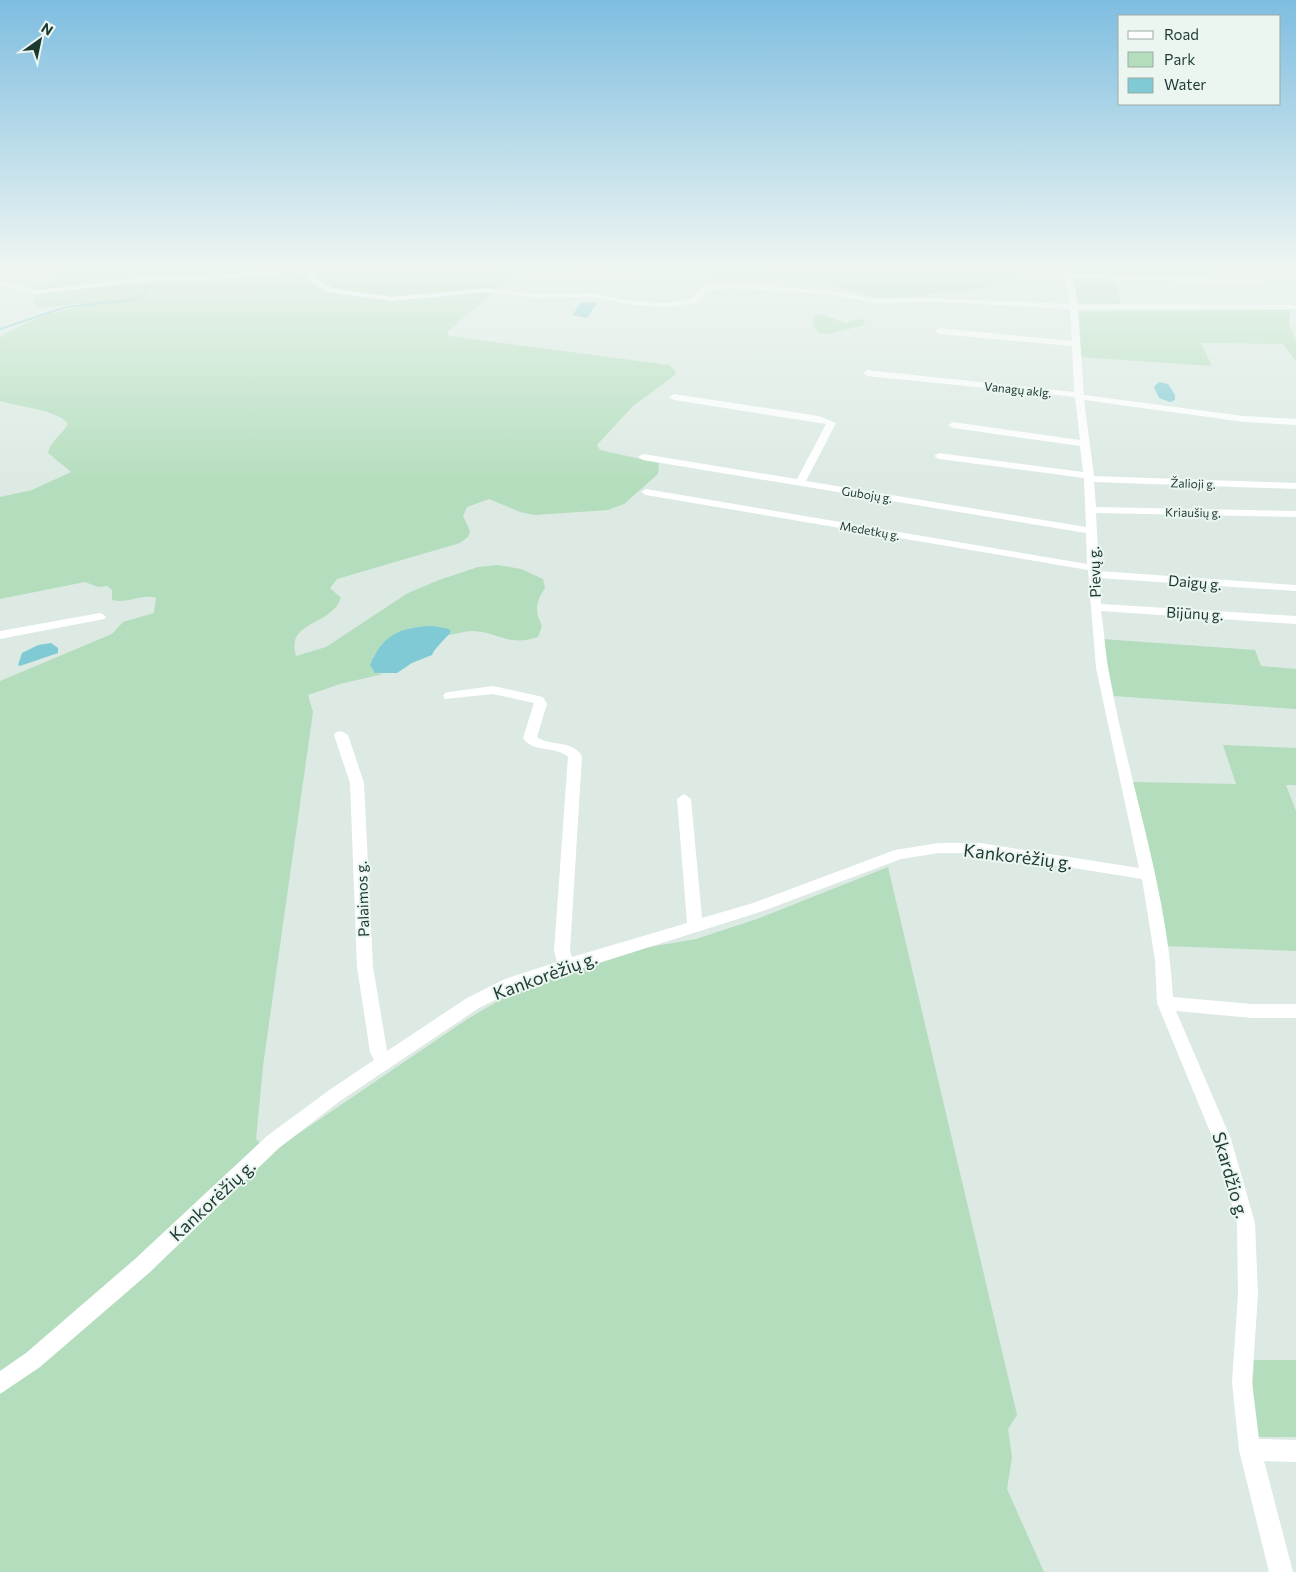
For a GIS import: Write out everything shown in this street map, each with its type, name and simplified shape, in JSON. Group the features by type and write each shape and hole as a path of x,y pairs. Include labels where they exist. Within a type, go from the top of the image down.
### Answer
{"street":[{"path":"1026,339 1075,344"},
{"name":"Pievų g.","path":"1075,339 1089,478 1095,571 1095,607 1102,668 1148,875"},
{"name":"Vanagų aklg.","path":"867,373 1080,396 1244,419 1296,422"},
{"path":"674,397 819,419 831,423 800,484"},
{"path":"953,424 1085,444"},
{"name":"Žalioji g.","path":"939,456 1089,478 1296,486"},
{"name":"Gubojų g.","path":"643,457 1092,530"},
{"name":"Medetkų g.","path":"646,492 1095,571"},
{"name":"Kriaušių g.","path":"1091,510 1296,514"},
{"name":"Daigų g.","path":"1095,571 1296,588"},
{"name":"Bijūnų g.","path":"1095,607 1296,620"},
{"path":"0,635 100,617"},
{"path":"449,696 493,690 538,700 541,704 530,738 535,743 569,750 575,756 562,951 566,965"},
{"name":"Palaimos g.","path":"341,735 357,783 365,967 378,1052 386,1062"},
{"path":"684,799 695,926"},
{"name":"Kankorėžių g.","path":"0,1384 33,1360 142,1266 273,1142 334,1096 492,992 566,965 758,907 847,872 900,854 939,848 980,848 1148,875"},
{"name":"Skardžio g.","path":"1148,875 1163,960 1165,1003 1222,1139 1246,1223 1248,1294 1242,1382 1250,1450 1281,1572"},
{"path":"1165,1003 1252,1011 1296,1012"},
{"path":"1250,1450 1296,1451"}],"green space":[{"path":"0,339 474,339 669,365 676,372 675,375 633,406 597,445 600,450 659,463 658,474 624,504 608,510 535,515 520,512 489,499 467,507 463,516 470,531 468,537 460,543 337,579 330,588 341,598 337,606 328,614 306,627 296,638 294,646 296,656 326,647 408,593 478,567 498,565 521,569 543,579 545,588 537,606 542,626 538,637 527,640 511,640 473,631 449,635 451,632 428,627 417,627 398,633 389,639 373,657 375,673 383,674 340,684 308,695 313,712 263,1066 256,1139 270,1153 466,1020 508,995 535,983 638,949 696,939 757,919 888,867 1017,1415 1008,1429 1012,1457 1007,1489 1044,1572 0,1572 0,681 112,634 123,622 154,613 156,598 146,597 124,601 112,600 112,590 107,586 98,587 85,582 0,599 0,497 32,490 71,472 48,453 51,445 68,424 64,419 48,412 0,401"},
{"path":"1079,339 1296,340 1296,361 1283,344 1201,343 1212,366 1079,357"},
{"path":"1102,639 1255,650 1261,666 1296,669 1296,709 1114,696"},
{"path":"1223,745 1296,748 1296,785 1286,785 1296,811 1296,951 1165,946 1133,782 1236,784"},
{"path":"1254,1360 1296,1360 1296,1437 1256,1437 1252,1394"}],"water":[{"path":"1159,382 1168,384 1175,395 1175,400 1170,402 1159,398 1154,387"},
{"path":"433,626 449,629 451,632 432,655 412,663 397,673 375,673 370,665 375,654 387,639 394,634 411,628"},
{"path":"51,643 58,648 58,653 20,666 18,665 22,653 38,645"}]}
